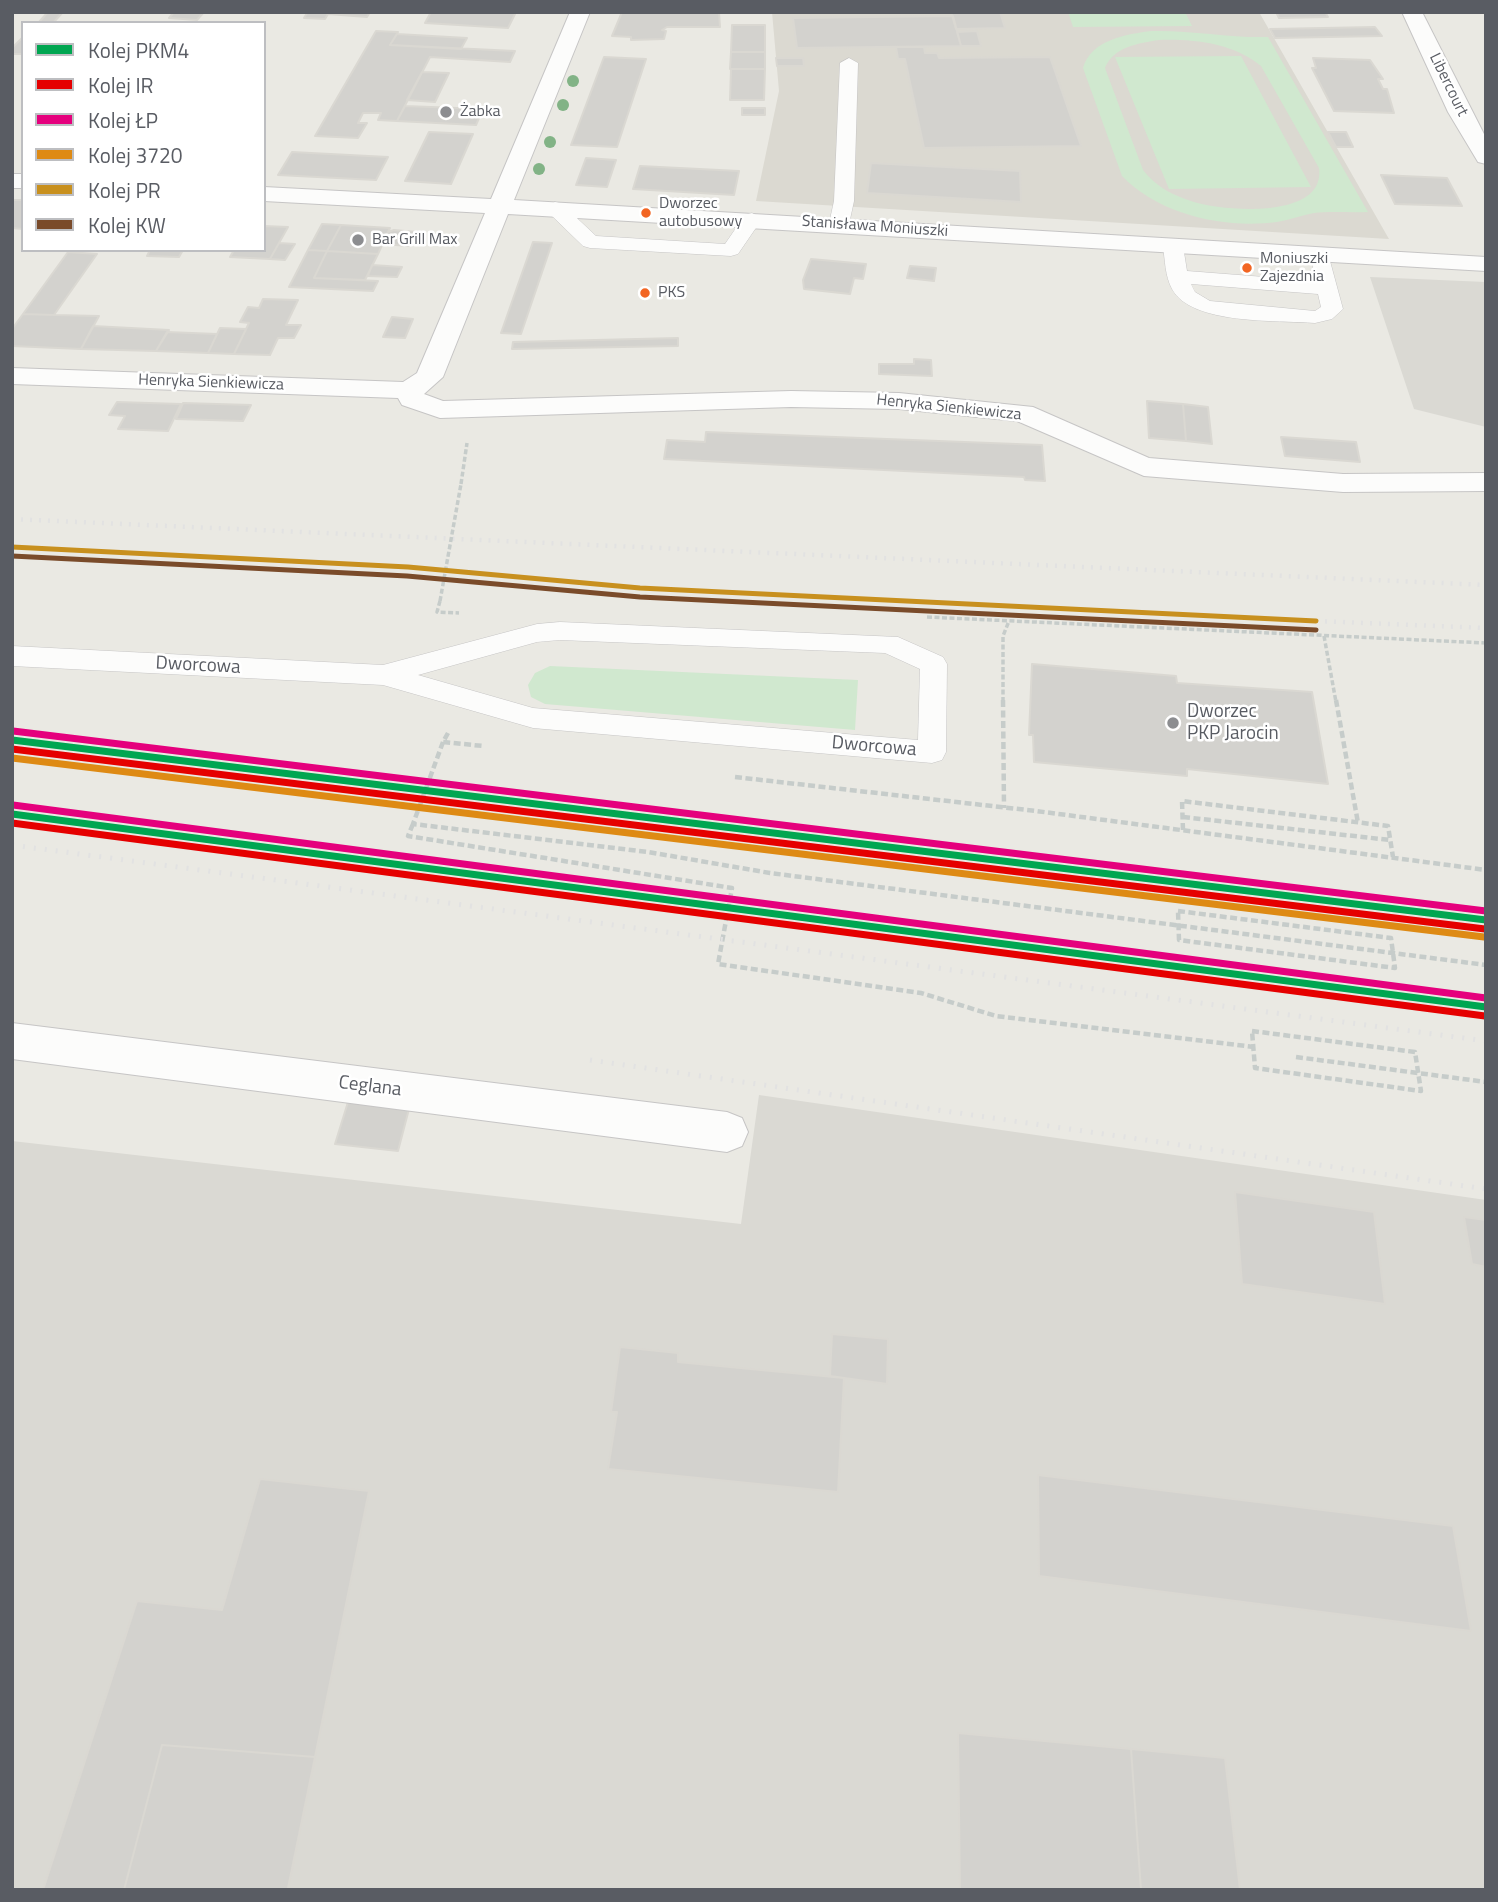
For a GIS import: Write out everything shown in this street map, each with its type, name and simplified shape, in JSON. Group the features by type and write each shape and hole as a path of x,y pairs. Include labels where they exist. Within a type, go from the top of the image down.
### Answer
{"street":[{"path":"409,390 429,377 580,12"},
{"name":"Libercourt","path":"1412,12 1459,112 1486,157"},
{"name":"Stanisława Moniuszki","path":"266,194 752,219 1486,264"},
{"name":"Henryka Sienkiewicza","path":"12,376 409,390 412,399 440,410 791,398 899,401 1023,413 1144,467 1343,483 1486,482"},
{"name":"Ceglana","path":"12,1041 727,1132"}],"lane":[{"path":"839,224 845,201 849,63"},
{"path":"1173,246 1181,291 1189,300 1205,307 1315,317 1325,316 1332,309 1320,254"},
{"path":"1179,277 1327,288"},
{"name":"Dworcowa","path":"12,656 383,675 533,718 932,752 934,664 889,644 560,631 537,633 383,675"}],"path":[{"path":"440,601 468,440"},
{"path":"926,617 1486,643"},
{"path":"1004,808 1003,636 1009,621"},
{"path":"1324,636 1358,823"},
{"path":"467,699 443,742 408,836 732,888 718,964 921,993 996,1016 1254,1047"},
{"path":"443,742 495,747"},
{"path":"726,776 1183,830 1486,870"},
{"path":"1183,830 1182,801 1388,826 1393,858"},
{"path":"1183,817 1390,840"},
{"path":"413,824 648,852 770,873 1486,965"},
{"path":"1178,911 1391,938 1395,968 1179,940 1178,926 1178,911"},
{"path":"1252,1031 1415,1052 1419,1073 1421,1091 1255,1069 1252,1031"},
{"path":"1296,1057 1486,1082"}],"shaded area":[{"path":"772,12 1259,12 1389,239 756,201 779,91"},
{"path":"1370,277 1486,282 1486,427 1414,409"},
{"path":"759,1095 1486,1200 1486,1890 12,1890 12,1141 741,1224"}],"green space":[{"path":"1068,12 1185,12 1192,26 1073,27"},
{"path":"1152,31 1268,37 1368,212 1320,212 1257,224 1215,221 1174,210 1137,189 1122,176 1083,68 1087,58 1101,45 1121,37","holes":["1172,40 1226,47 1261,66 1319,168 1317,185 1306,197 1270,208 1227,208 1179,197 1148,176 1143,170 1105,68 1114,55 1128,47 1151,41"]},
{"path":"1241,56 1311,187 1169,189 1115,57"},
{"path":"550,666 858,680 855,730 545,704 531,697 528,685 535,673"}],"building":[{"path":"48,12 63,12 55,21 40,21"},
{"path":"174,12 204,12 197,20 169,18"},
{"path":"291,12 370,12 367,17 328,14 325,19 304,18 307,13"},
{"path":"431,12 516,12 508,28 425,23"},
{"path":"622,12 719,12 720,27 667,27 662,30 666,31 664,39 631,40 631,37 612,36"},
{"path":"951,12 1000,12 1005,28 956,29"},
{"path":"1276,12 1325,12 1328,17 1279,18"},
{"path":"953,16 961,46 797,48 793,18"},
{"path":"732,25 765,25 765,52 731,52"},
{"path":"1375,27 1382,36 1275,38 1270,29"},
{"path":"376,31 398,32 390,45 515,51 510,62 430,57 397,121 378,120 381,113 363,113 358,123 367,123 358,138 315,136"},
{"path":"977,31 981,46 961,46 957,32"},
{"path":"397,34 467,38 461,49 390,45"},
{"path":"21,39 21,54 12,54 12,48"},
{"path":"896,47 924,47 925,53 937,53 939,58 1050,57 1081,146 924,148 905,59 898,59"},
{"path":"731,52 765,52 765,69 730,69"},
{"path":"604,57 646,59 617,147 571,145"},
{"path":"776,58 803,58 804,66 777,66"},
{"path":"1313,58 1370,60 1383,79 1378,79 1383,89 1387,89 1394,113 1334,111 1312,68 1316,68"},
{"path":"731,69 765,69 764,100 730,100"},
{"path":"422,72 449,73 435,102 407,100"},
{"path":"405,106 483,109 476,125 397,121"},
{"path":"742,108 765,108 765,115 742,115"},
{"path":"429,132 473,134 451,184 405,181"},
{"path":"1328,132 1346,132 1353,147 1336,147"},
{"path":"292,152 388,157 376,180 278,175"},
{"path":"586,158 616,160 607,187 576,185"},
{"path":"871,163 1020,171 1021,202 867,193"},
{"path":"640,166 739,171 734,195 633,189"},
{"path":"1381,175 1447,178 1462,206 1395,204"},
{"path":"12,200 21,200 21,229 12,228"},
{"path":"322,224 341,225 327,251 308,250"},
{"path":"341,225 390,228 378,254 327,251"},
{"path":"266,226 288,227 270,259 230,257 233,252 266,252"},
{"path":"388,232 416,232 409,246 382,244"},
{"path":"533,242 552,243 521,334 501,333"},
{"path":"279,243 295,244 285,260 270,259"},
{"path":"308,250 327,251 314,278 378,281 373,291 289,287"},
{"path":"327,251 378,254 365,280 314,278"},
{"path":"68,252 97,254 54,315 23,314"},
{"path":"149,252 182,252 179,257 147,256"},
{"path":"811,259 866,264 863,279 854,278 850,294 804,289 803,280"},
{"path":"372,265 402,267 397,277 368,276"},
{"path":"910,266 936,268 934,281 907,278"},
{"path":"263,299 298,300 286,325 301,325 294,338 278,338 270,355 234,354 249,323 240,322 248,307 259,308"},
{"path":"23,314 99,316 81,349 12,346 12,329"},
{"path":"392,317 413,319 405,338 383,337"},
{"path":"93,326 169,330 156,351 81,349"},
{"path":"220,328 246,329 234,354 208,353"},
{"path":"167,332 217,334 208,353 156,351"},
{"path":"678,338 678,346 512,349 513,342"},
{"path":"914,359 931,360 932,376 879,374 879,364 914,364"},
{"path":"1147,401 1183,404 1186,441 1149,438"},
{"path":"117,402 181,404 168,431 118,429 125,416 109,415"},
{"path":"183,403 251,405 243,421 176,419"},
{"path":"1183,404 1208,407 1212,444 1186,441"},
{"path":"706,432 1042,445 1045,481 1025,480 1024,477 664,459 667,440 705,442"},
{"path":"1281,437 1356,442 1360,462 1285,456"},
{"name":"Dworzec PKP Jarocin","path":"1032,664 1176,676 1177,683 1312,692 1328,784 1187,769 1187,776 1034,762 1033,735 1029,735"},
{"path":"348,1102 409,1109 398,1151 335,1144"},
{"path":"1235,1192 1374,1212 1385,1304 1242,1284"},
{"path":"1464,1217 1486,1220 1486,1267 1472,1264"},
{"path":"832,1334 888,1339 887,1384 830,1376"},
{"path":"620,1347 678,1353 678,1362 844,1378 838,1492 608,1469 617,1412 611,1412"},
{"path":"1038,1475 1453,1526 1471,1631 1039,1576"},
{"path":"260,1479 369,1491 315,1757 162,1745 124,1890 43,1890 137,1601 222,1610"},
{"path":"958,1733 1131,1749 1141,1890 960,1890"},
{"path":"162,1745 315,1757 288,1888 309,1890 124,1890"},
{"path":"1131,1749 1225,1758 1240,1890 1141,1890"}],"railway":[{"path":"12,519 1486,585"},
{"path":"1316,621 1486,628"},
{"path":"12,845 1486,1041"},
{"path":"590,1060 1486,1189"}],"rail line":[{"name":"PR","path":"12,547 408,567 640,588 1316,621"},
{"name":"KW","path":"12,556 407,576 640,597 1316,630"},
{"name":"ŁP","path":"13,731 1486,911"},
{"name":"PKM4","path":"12,740 1486,920"},
{"name":"IR","path":"12,749 1485,929"},
{"name":"3720","path":"12,758 1484,937"},
{"name":"ŁP","path":"13,805 1486,998"},
{"name":"PKM4","path":"12,814 1486,1007"},
{"name":"IR","path":"12,823 1485,1016"}],"place":[{"name":"Żabka","path":"446,112"},
{"name":"Dworzec autobusowy","path":"646,213"},
{"name":"Bar Grill Max","path":"358,240"},
{"name":"Moniuszki Zajezdnia","path":"1247,268"},
{"name":"PKS","path":"645,293"},
{"name":"Dworzec PKP Jarocin","path":"1173,723"}]}
